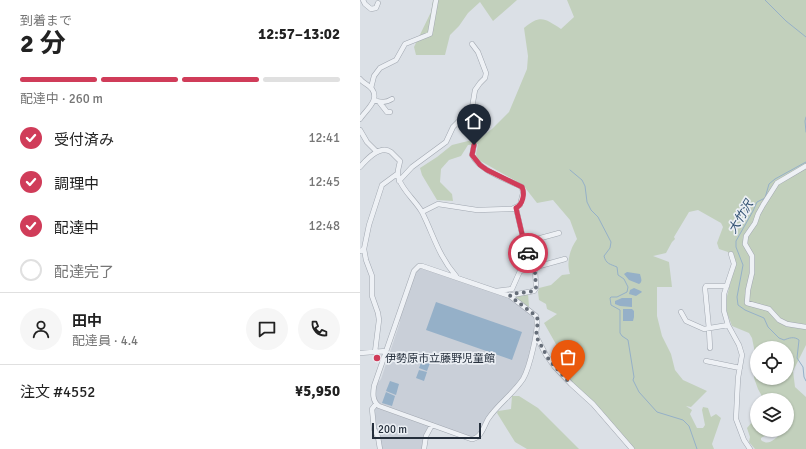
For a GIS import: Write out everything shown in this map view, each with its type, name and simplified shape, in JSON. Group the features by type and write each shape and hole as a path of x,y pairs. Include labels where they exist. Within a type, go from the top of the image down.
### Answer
{"street":[{"path":"363,0 371,9 376,8 378,3"},
{"path":"371,88 374,76 380,68 396,60 405,44 430,34 436,0"},
{"path":"399,181 412,167 446,142 453,127 472,108 475,90 485,78 486,73 478,52 472,44"},
{"path":"360,79 371,88 375,95 374,100 360,119"},
{"path":"380,103 388,102 392,99"},
{"path":"374,100 380,103 387,112 390,112"},
{"path":"360,130 367,142 377,152"},
{"path":"422,212 438,204 477,210 516,208 520,205 523,193 522,187 480,165 472,155 474,145"},
{"path":"360,168 371,156 383,150 390,152 400,161 397,170 399,181 422,212 440,254 446,265 457,278"},
{"path":"806,166 777,183 762,205 755,223 745,240 745,244 752,256 752,273 747,303 769,309 779,320 787,324 806,327"},
{"path":"375,352 378,313 372,296 372,276 362,250 382,185 397,174"},
{"path":"510,296 512,294 534,291 536,288 535,268 526,251 516,208"},
{"path":"536,267 532,244 537,239 559,233"},
{"path":"732,254 734,264 724,294 724,311 728,325 739,345 742,354 736,419 744,440 750,449"},
{"path":"496,291 512,289 522,269 536,267 565,259"},
{"path":"422,266 496,291 510,296 536,316 538,320 536,336 523,380 495,410 477,438 472,439 376,404 374,400 374,389 416,268 422,266"},
{"path":"710,348 704,288 706,286 727,286"},
{"path":"681,312 686,321 704,329 728,325"},
{"path":"536,336 546,355 554,366 593,404 632,449"},
{"path":"360,353 386,351"},
{"path":"706,361 740,368"},
{"path":"376,404 372,409 374,429 378,437 380,449"},
{"path":"424,449 426,436 432,425"}],"shaded area":[{"path":"420,268 510,298 535,317 534,339 523,376 477,436 473,437 433,424 380,405 376,402 375,386 381,379 400,322 399,319 416,271"},
{"path":"375,407 429,426 423,449 381,449 376,429"}],"green space":[{"path":"433,0 517,0 493,21 480,2 468,13 459,26 450,35 445,55 416,55 414,47 431,12"},
{"path":"567,0 806,0 806,345 794,369 794,341 753,341 749,333 732,326 726,310 726,300 735,265 728,252 719,249 717,243 723,227 721,223 698,210 689,212 666,253 653,256 669,262 672,287 657,287 657,316 662,336 671,354 675,370 683,380 707,391 691,407 686,406 692,410 690,414 697,428 703,428 705,425 702,410 703,407 708,408 711,417 716,414 721,418 712,444 714,449 634,449 550,361 561,353 544,323 557,314 547,309 546,304 539,300 538,292 539,288 551,285 562,275 570,274 568,265 569,256 577,239 570,220 553,200 537,203 523,185 477,159 476,154 478,144 468,145 461,156 449,160 441,169 440,182 452,194 453,201 437,200 422,175 420,168 452,145 480,138 492,129 509,112 527,69 528,56 524,28 535,21 543,20 561,29 574,17"},
{"path":"528,293 529,307 513,296"},
{"path":"794,379 795,387 806,397 806,449 755,449 749,442 750,437 763,437 761,440 767,443 778,437 794,437 794,393 760,393 757,385 794,385"},
{"path":"512,396 519,396 538,408 579,449 527,449 515,442 497,413 498,411 511,409"},
{"path":"750,424 750,437 747,428"}],"water":[{"path":"627,272 640,274 641,282 639,284 629,280 624,274"},
{"path":"634,288 642,292 636,296 629,294 630,290"},
{"path":"622,298 632,298 632,307 615,304 615,301"},
{"path":"436,302 522,332 512,360 426,330"},
{"path":"623,309 632,309 634,311 633,321 623,321"},
{"path":"422,360 430,363 427,371 419,368"},
{"path":"419,370 427,372 424,381 416,378"},
{"path":"390,381 399,384 396,395 386,391"},
{"path":"386,392 395,396 392,406 382,403"}],"waterway":[{"path":"765,0 786,21 806,37"},
{"path":"806,117 806,132"},
{"name":"大竹沢","path":"806,162 775,179 769,184 765,198 757,202 736,241 736,247 743,265 737,297 738,305 745,310 764,318 768,327 779,338 784,340 790,338 799,340 797,358 803,367 806,381"},
{"path":"570,170 582,180 585,186 587,202 591,210 598,217 611,242 610,248 604,256 605,259 617,267 618,275 624,279 628,287 627,292 617,297 610,298 611,305 620,310 620,333 628,340 634,377 633,380 639,392 657,412 683,420 689,426 697,449"}],"way so far":[{"path":"528,253 535,268 536,288 534,291 512,294 510,296 534,313 538,320 537,338 549,360 568,381"}],"place":[{"name":"伊勢原市立藤野児童館","path":"377,358"}],"route":[{"path":"474,145 472,155 480,165 522,187 523,189 522,200 520,205 516,208 526,251 528,253"}]}
